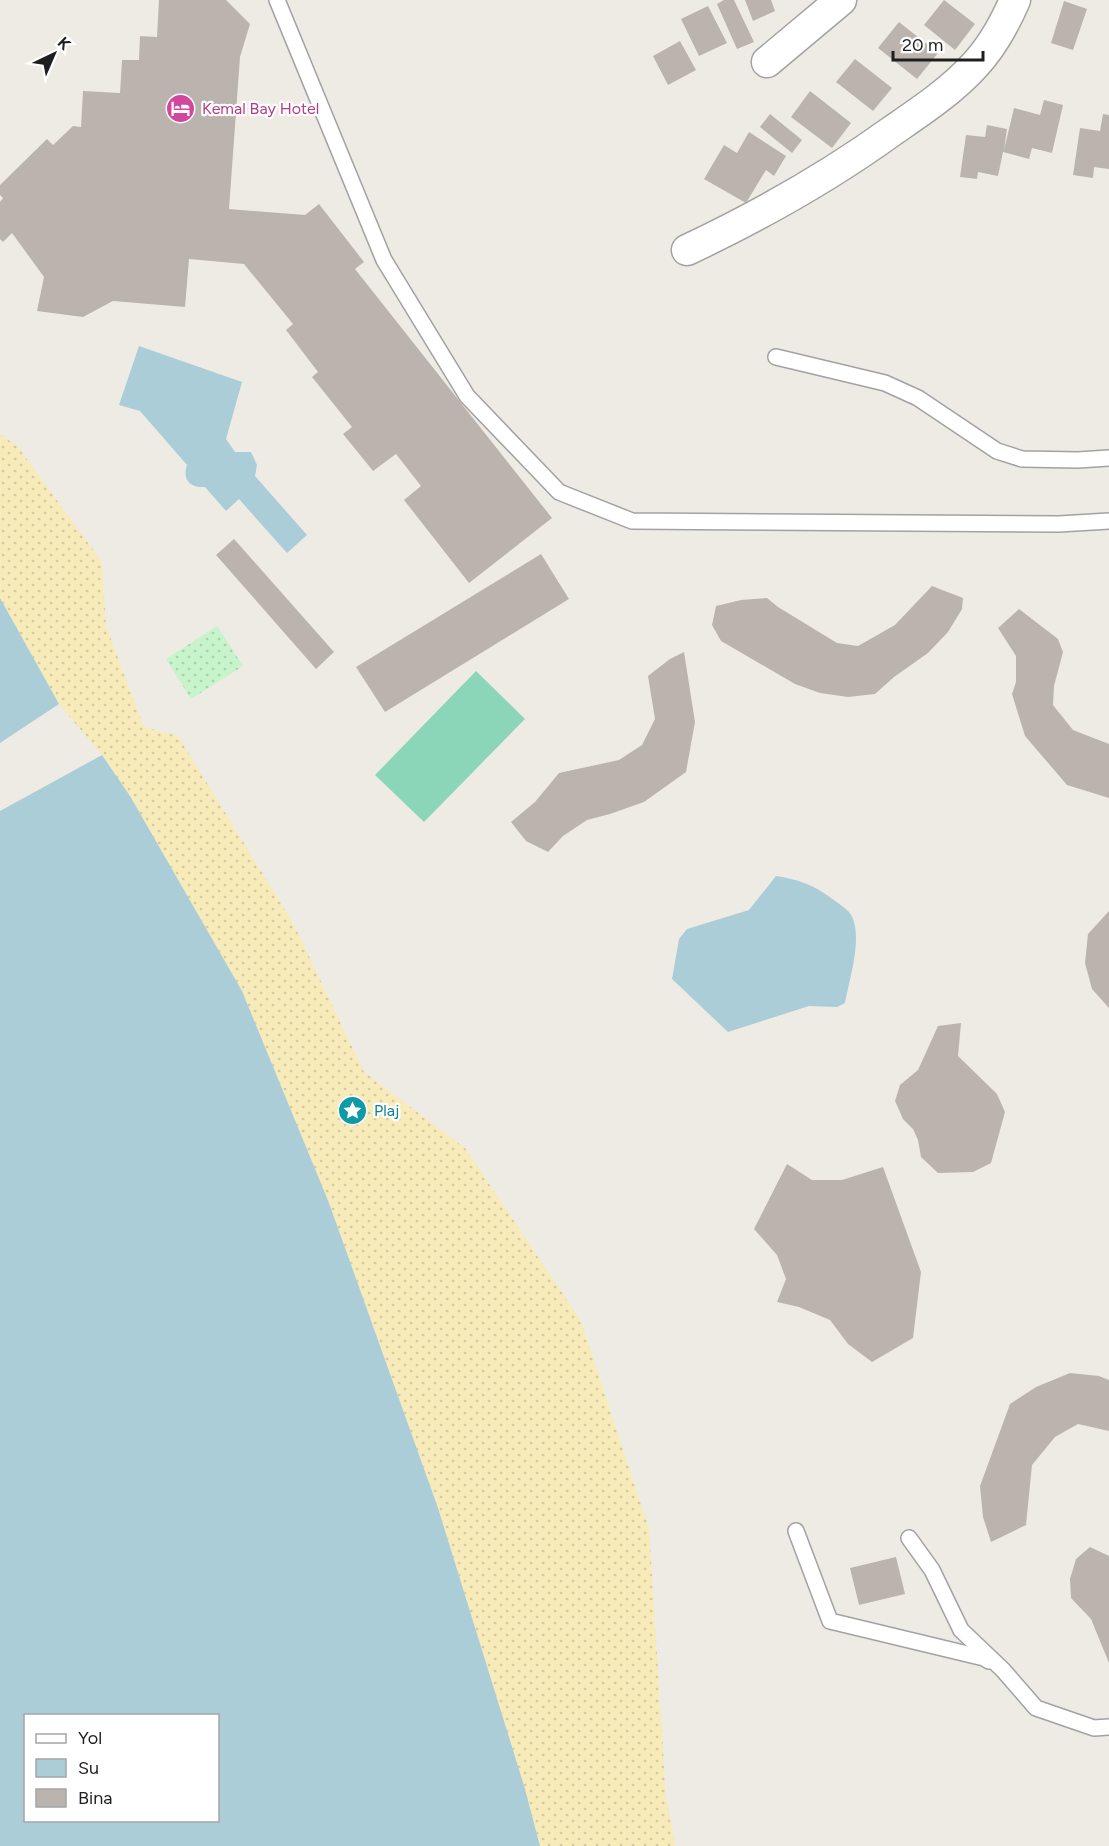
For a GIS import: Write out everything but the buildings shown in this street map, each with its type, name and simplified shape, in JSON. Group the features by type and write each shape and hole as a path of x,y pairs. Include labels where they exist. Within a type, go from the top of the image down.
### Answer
{"street":[{"path":"767,62 841,0"},
{"path":"687,250 741,225 793,196 861,154 926,108 952,88 975,65 1001,28 1015,0"}],"lane":[{"path":"277,0 384,260 466,396 559,492 632,521 1047,524 1109,521"},
{"path":"776,357 885,383 918,398 997,451 1022,459 1109,458"},
{"path":"796,1531 830,1621 984,1658 1003,1670"},
{"path":"909,1538 932,1570 961,1630 1003,1670 1036,1708 1094,1728 1109,1727"}],"sand":[{"name":"Plaj","path":"0,434 18,447 102,562 106,626 144,727 178,736 293,923 364,1072 465,1148 581,1321 649,1528 666,1796 675,1846 540,1846 525,1789 438,1508 329,1203 242,991 130,796 102,755 59,704 0,598"}],"green space":[{"path":"217,626 243,666 191,699 166,659"},
{"path":"476,671 525,719 424,822 375,775"}],"water":[{"path":"139,346 242,382 226,439 235,452 251,452 257,465 255,476 307,535 287,553 239,499 226,511 205,487 195,486 188,482 187,465 140,411 119,405"},
{"path":"0,598 59,704 0,743"},
{"path":"102,755 130,796 242,991 329,1203 438,1508 525,1789 540,1846 0,1846 0,811"},
{"path":"776,876 798,881 825,893 849,912 854,921 856,944 845,1003 837,1007 809,1006 728,1032 672,979 679,939 687,929 749,910"}],"place":[{"name":"Kemal Bay Hotel","path":"181,108"},
{"name":"Plaj","path":"353,1110"}]}
